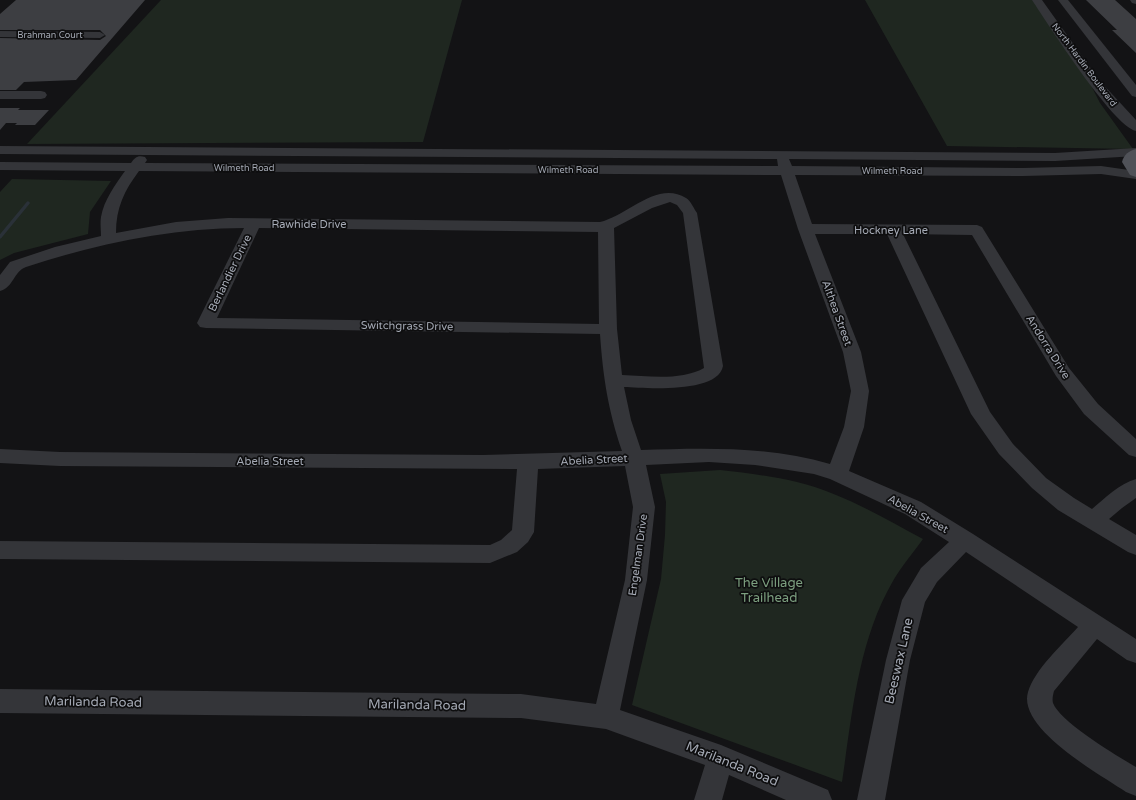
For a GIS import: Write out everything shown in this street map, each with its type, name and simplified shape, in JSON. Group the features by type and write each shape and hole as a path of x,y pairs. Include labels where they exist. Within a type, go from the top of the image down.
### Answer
{"main road":[{"path":"1136,153 1131,158 1130,162 1136,172"}],"street":[{"name":"North Hardin Boulevard","path":"1037,0 1103,94 1119,112 1136,126"},
{"path":"1063,0 1136,92"},
{"name":"Brahman Court","path":"0,34 100,35"},
{"path":"0,95 41,95"},
{"name":"Wilmeth Road","path":"0,150 1055,157 1136,153"},
{"path":"108,239 110,216 116,199 125,180 147,151"},
{"name":"Althea Street","path":"781,154 806,229 852,352 860,391 854,426 838,474"},
{"name":"Wilmeth Road","path":"0,166 1023,172 1101,170 1136,175"},
{"path":"606,227 656,200 679,200 688,208 714,366 713,371 707,376 691,380 613,381"},
{"name":"Rawhide Drive","path":"0,286 16,265 61,250 108,239 176,227 254,223 606,227"},
{"name":"Berlandier Drive","path":"206,323 254,223"},
{"name":"Engelman Drive","path":"606,227 608,329 613,381 621,420 634,458 644,507 636,580 606,717"},
{"name":"Hockney Lane","path":"806,229 977,230"},
{"path":"893,230 981,414 1006,449 1039,483 1066,504 1136,546"},
{"name":"Andorra Drive","path":"977,230 1062,372 1091,409 1136,450"},
{"name":"Switchgrass Drive","path":"206,323 608,329"},
{"name":"Abelia Street","path":"0,456 68,459 528,462 709,454 755,458 814,467 838,474 913,508 965,540 1136,652"},
{"path":"0,550 490,554 510,546 518,540 523,532 528,462"},
{"path":"1093,521 1114,502 1136,487"},
{"name":"Beeswax Lane","path":"871,800 898,660 914,600 928,575 965,540"},
{"path":"1094,625 1044,684 1039,694 1041,706 1049,721 1064,734 1136,783"},
{"name":"Marilanda Road","path":"0,701 521,706 606,717 721,758 818,800"},
{"path":"708,800 721,758"}],"green space":[{"path":"161,0 462,0 423,142 27,144"},
{"path":"865,0 1038,0 1074,52 1100,103 1133,149 947,146"},
{"path":"12,179 111,181 90,212 88,234 14,253 0,260 0,192"},
{"name":"The Village Trailhead","path":"720,470 778,478 830,492 862,506 923,539 893,581 881,604 872,628 858,679 842,782 632,705 661,579 666,502 660,474"}],"building":[{"path":"16,0 145,0 76,80 24,82 16,90 0,90 0,38 100,40 106,36 100,30 0,30 0,14"},
{"path":"1086,0 1115,0 1136,19 1136,53 1112,30 1117,30"},
{"path":"0,108 20,108 18,110 49,110 35,125 15,125 17,123 6,123 0,130"}],"waterway":[{"path":"0,237 28,203"}]}
